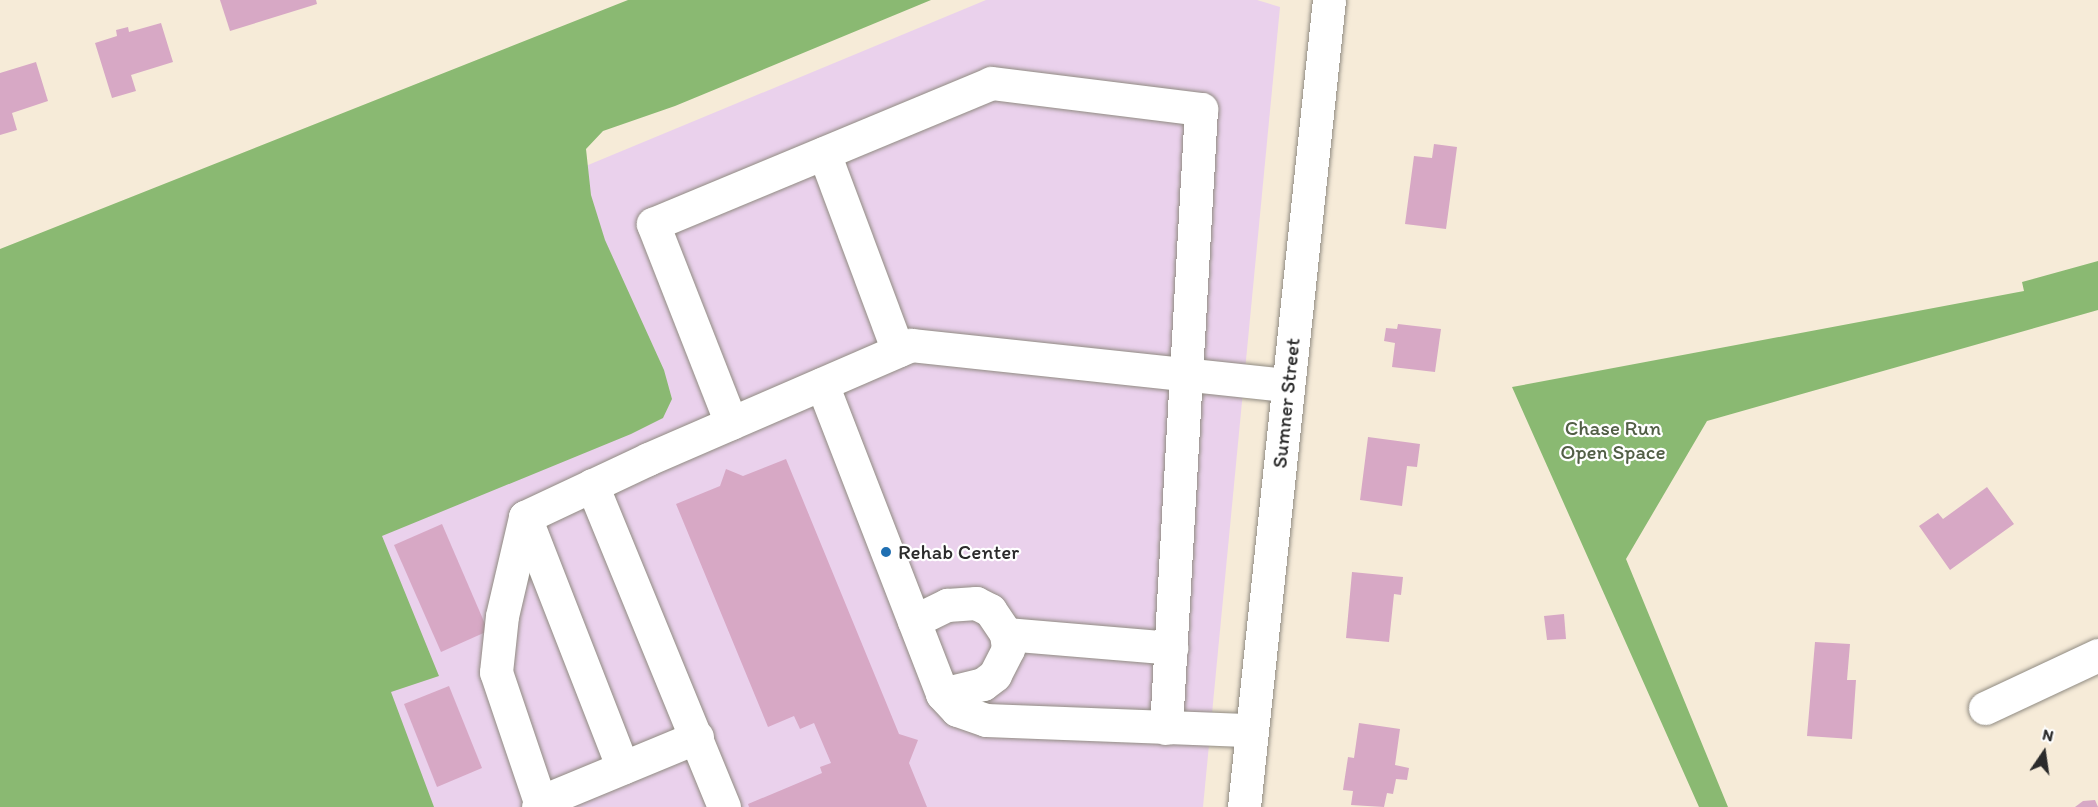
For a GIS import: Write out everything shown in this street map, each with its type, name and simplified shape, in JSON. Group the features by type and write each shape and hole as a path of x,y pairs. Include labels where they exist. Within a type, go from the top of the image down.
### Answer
{"main road":[{"name":"Sumner Street","path":"1244,807 1329,0"},
{"path":"731,423 653,224 991,83 1201,109 1166,728"},
{"path":"824,153 898,351"},
{"path":"525,517 731,423 911,345 1288,385"},
{"path":"822,384 942,693 957,710 986,720 1252,730"},
{"path":"592,485 724,807"},
{"path":"525,517 623,768"},
{"path":"525,517 501,616 496,672 539,805 697,737"},
{"path":"914,621 947,605 976,603 990,610 1006,634 1008,649 995,675 983,684 942,693"},
{"path":"1006,634 1171,648"},
{"path":"1985,708 2098,655"}],"shaded area":[{"path":"986,0 1257,0 1280,7 1203,807 0,807 0,409"}],"green space":[{"path":"628,0 931,0 675,106 603,131 586,149 591,195 605,240 664,370 672,399 663,418 631,434 382,536 439,676 391,692 434,807 0,807 0,249"},
{"name":"Chase Run Open Space","path":"2098,261 2098,310 1707,421 1626,559 1728,807 1699,807 1512,387 2024,291 2022,282"}],"building":[{"path":"220,0 316,0 317,4 230,31"},
{"path":"161,23 173,62 131,75 136,91 112,98 95,43 117,36 116,30 128,27 129,32"},
{"path":"36,62 48,101 12,113 17,130 0,135 0,73"},
{"path":"1434,144 1457,147 1446,229 1405,224 1414,156 1432,158"},
{"path":"1398,324 1441,329 1435,372 1392,367 1395,343 1384,341 1386,328 1397,329"},
{"path":"1368,437 1420,444 1417,467 1407,466 1402,506 1360,500"},
{"path":"786,459 899,734 918,740 909,763 927,807 749,807 748,804 822,773 820,767 831,763 814,723 800,729 794,716 768,727 676,504 720,486 726,469 743,476"},
{"path":"1987,487 2014,524 1950,570 1919,526 1938,513 1943,519"},
{"path":"442,524 488,631 441,652 394,545"},
{"path":"1352,572 1403,577 1401,595 1394,594 1389,642 1346,638"},
{"path":"1564,614 1566,639 1547,640 1544,616"},
{"path":"1815,642 1850,644 1847,680 1856,680 1852,739 1807,736"},
{"path":"449,686 482,768 437,787 404,704"},
{"path":"1359,723 1400,729 1395,765 1409,768 1407,780 1396,779 1393,794 1387,793 1384,807 1351,805 1353,791 1343,790 1348,757 1354,758"},
{"path":"2095,800 2098,807 2075,807 2083,801"}],"place":[{"name":"Rehab Center","path":"886,552"}]}
